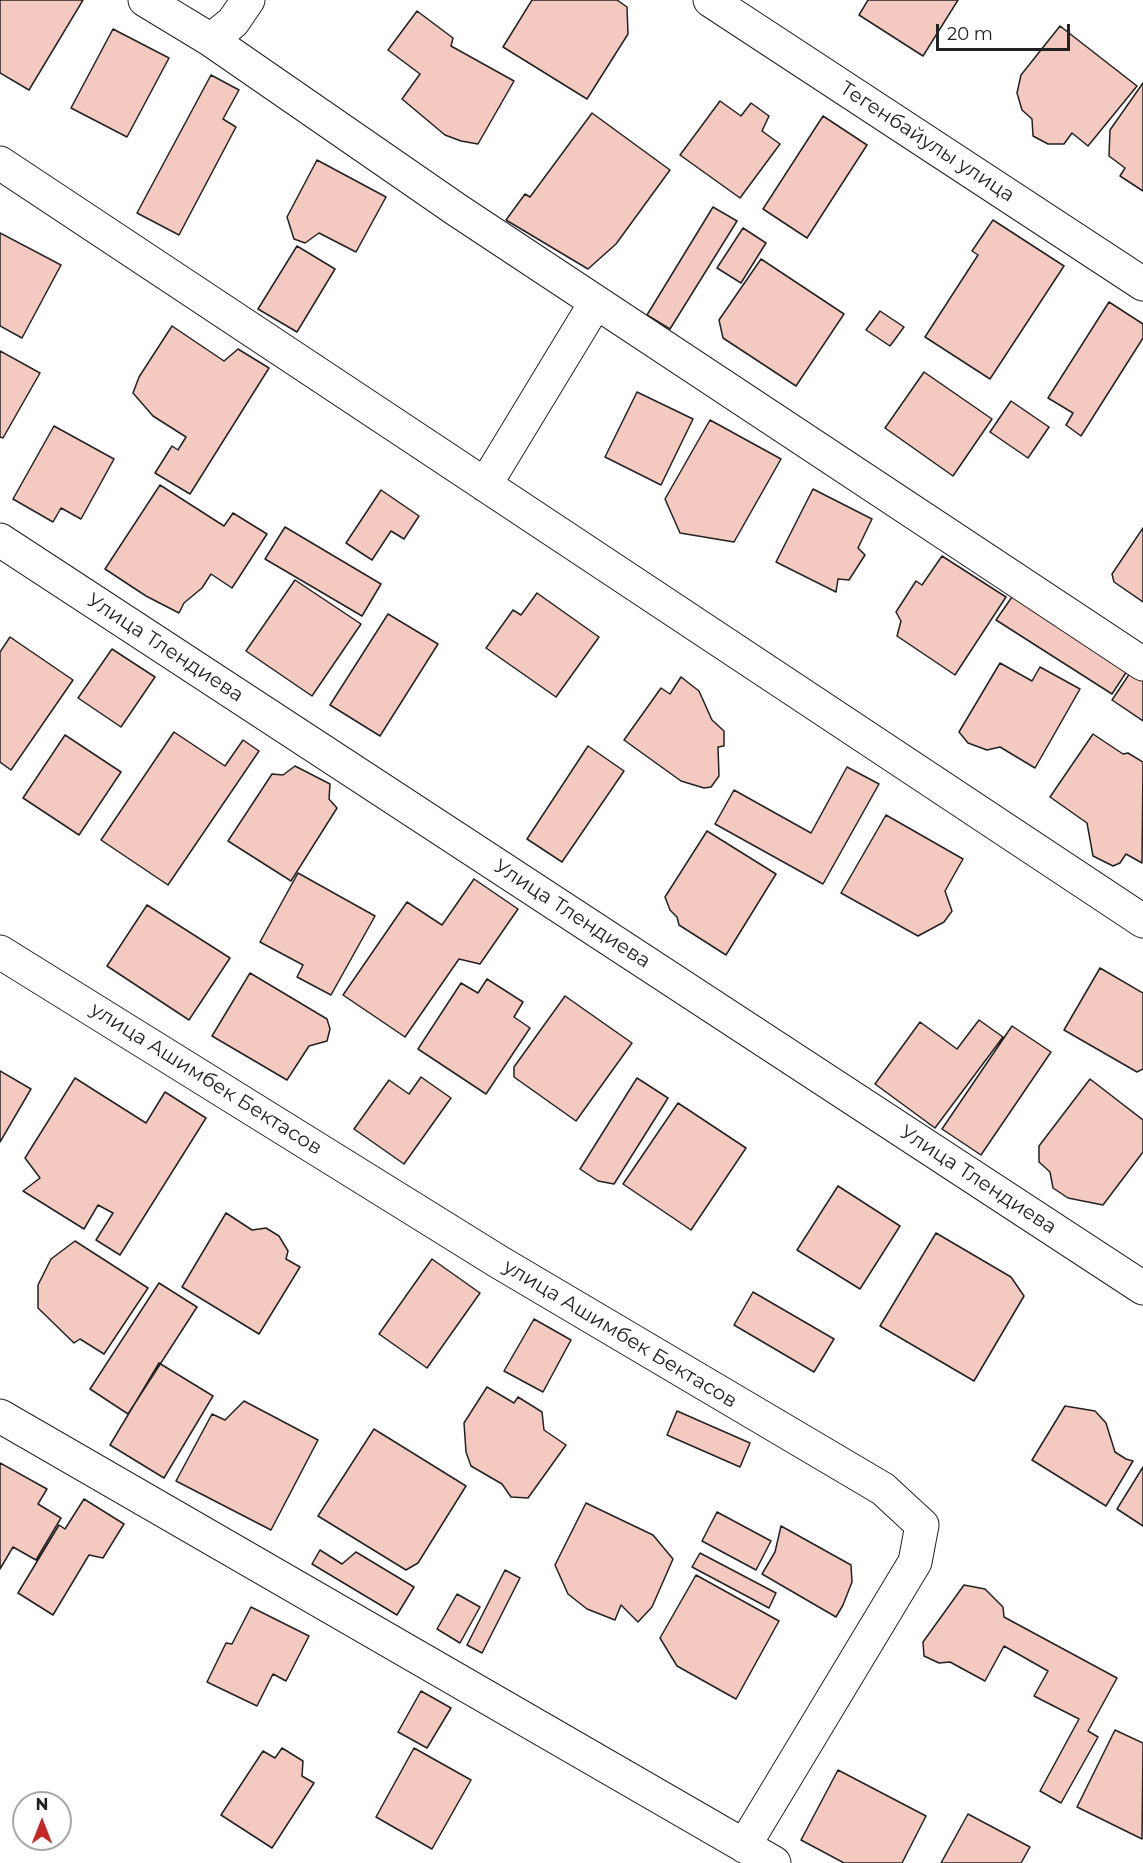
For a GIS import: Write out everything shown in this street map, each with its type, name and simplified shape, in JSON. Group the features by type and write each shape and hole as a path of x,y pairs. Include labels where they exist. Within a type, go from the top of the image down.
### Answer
{"street":[{"path":"145,0 211,40 457,210 1143,664"},
{"path":"211,40 233,22 248,0"},
{"name":"Тегенбайулы улица","path":"710,0 1143,284"},
{"path":"0,163 1143,921"},
{"path":"485,484 596,302"},
{"name":"Улица Тлендиева","path":"0,540 1143,1288"},
{"name":"улица Ашимбек Бектасов","path":"0,952 499,1262 882,1489 922,1525 915,1562 744,1846"},
{"path":"0,1416 774,1863"}],"building":[{"path":"0,0 83,0 29,90 0,73"},
{"path":"532,0 617,0 627,7 628,34 587,99 503,47"},
{"path":"868,0 958,0 923,56 859,15"},
{"path":"417,11 453,38 451,46 514,81 478,144 445,135 402,99 420,74 388,50"},
{"path":"1060,26 1137,86 1088,146 1072,133 1064,144 1048,144 1033,136 1032,119 1022,110 1017,93 1021,75"},
{"path":"113,29 169,58 127,137 71,108"},
{"path":"211,75 239,90 223,119 236,127 179,235 137,213"},
{"path":"1143,83 1143,191 1120,176 1125,168 1109,156 1110,130"},
{"path":"720,101 741,116 751,103 769,116 762,131 780,144 740,198 680,155"},
{"path":"592,113 670,170 616,244 588,269 506,220 525,194 530,197"},
{"path":"823,116 867,145 807,238 763,209"},
{"path":"317,160 386,197 356,252 319,233 305,243 294,239 287,217"},
{"path":"713,207 737,221 670,329 647,315"},
{"path":"993,220 1064,266 990,379 925,337 978,255 972,251"},
{"path":"743,228 766,243 741,283 717,268"},
{"path":"0,233 61,265 22,338 0,326"},
{"path":"297,246 335,269 297,332 258,309"},
{"path":"761,259 844,314 796,386 723,338 719,320"},
{"path":"1109,302 1143,324 1143,338 1081,436 1066,425 1073,413 1048,398"},
{"path":"880,311 904,327 890,346 866,330"},
{"path":"172,326 224,361 238,349 269,368 190,494 155,473 172,446 178,450 186,437 153,416 133,393 139,377"},
{"path":"0,351 40,373 3,438 0,437"},
{"path":"924,372 992,419 953,476 885,428"},
{"path":"637,392 693,419 661,485 605,457"},
{"path":"1011,401 1049,427 1028,458 990,432"},
{"path":"710,420 781,459 734,542 680,533 665,499"},
{"path":"54,426 114,459 81,519 61,508 53,522 13,499"},
{"path":"160,485 224,526 233,513 267,534 232,588 211,574 202,588 184,603 179,613 146,596 105,569"},
{"path":"813,489 872,519 858,548 865,555 849,580 838,579 836,592 776,562"},
{"path":"381,490 419,516 404,539 391,531 372,560 346,543"},
{"path":"285,527 381,584 362,616 265,559"},
{"path":"1143,528 1143,602 1114,582 1112,574"},
{"path":"942,556 1006,597 955,675 897,636 901,621 896,612 916,581 922,585"},
{"path":"295,580 361,624 312,696 246,651"},
{"path":"537,593 599,637 556,697 486,648 513,610 521,615"},
{"path":"1014,594 1129,668 1112,694 996,620"},
{"path":"388,614 438,644 380,736 330,705"},
{"path":"10,637 73,680 11,770 0,762 0,652"},
{"path":"112,649 155,677 121,727 78,698"},
{"path":"1000,663 1032,681 1040,667 1080,689 1035,768 1000,747 987,750 968,743 959,732"},
{"path":"1132,670 1143,678 1143,721 1112,700"},
{"path":"681,677 699,691 712,720 724,731 724,746 718,747 719,776 711,787 704,788 681,781 624,740 661,688 670,694"},
{"path":"174,732 225,766 243,740 259,751 168,885 101,840"},
{"path":"1093,734 1123,754 1128,753 1143,762 1142,863 1126,854 1120,863 1113,866 1093,856 1087,823 1050,797"},
{"path":"65,735 121,772 79,835 23,798"},
{"path":"588,746 624,771 562,862 527,839"},
{"path":"295,766 330,784 329,799 337,808 291,881 228,841 272,774 283,775"},
{"path":"847,767 879,784 823,884 715,824 734,790 811,833"},
{"path":"886,815 963,859 945,891 952,911 944,922 918,936 841,893"},
{"path":"707,831 776,874 726,955 679,925 665,897"},
{"path":"298,873 375,916 331,995 297,977 303,965 260,942"},
{"path":"474,879 518,909 480,964 459,959 405,1037 343,995 407,902 442,925"},
{"path":"147,905 230,958 189,1020 107,966"},
{"path":"1100,968 1143,993 1143,1069 1137,1072 1064,1030"},
{"path":"250,973 327,1019 330,1029 327,1041 309,1046 287,1080 212,1036"},
{"path":"487,979 523,1002 514,1017 530,1028 486,1094 418,1049 461,983 478,993"},
{"path":"565,996 632,1043 576,1121 514,1077 514,1067"},
{"path":"979,1020 1003,1037 935,1128 875,1084 920,1022 957,1049"},
{"path":"1012,1026 1051,1052 981,1155 942,1129"},
{"path":"0,1071 31,1089 0,1142"},
{"path":"421,1077 451,1098 404,1164 354,1129 389,1080 409,1094"},
{"path":"75,1078 146,1123 165,1092 206,1118 120,1255 96,1240 113,1213 98,1205 84,1229 23,1191 40,1178 25,1158"},
{"path":"637,1078 668,1098 614,1184 598,1181 580,1169"},
{"path":"1090,1079 1143,1120 1143,1152 1103,1205 1068,1198 1053,1188 1050,1172 1039,1162 1039,1146"},
{"path":"678,1103 746,1148 691,1230 623,1184"},
{"path":"838,1186 900,1226 860,1289 797,1250"},
{"path":"226,1213 252,1230 266,1228 279,1236 288,1251 286,1259 300,1267 259,1334 182,1287"},
{"path":"936,1233 1011,1277 1024,1296 974,1381 880,1326"},
{"path":"75,1241 148,1288 104,1354 80,1339 74,1343 38,1308 38,1285 51,1259"},
{"path":"432,1259 480,1293 427,1368 379,1334"},
{"path":"159,1283 197,1307 128,1414 90,1389"},
{"path":"753,1292 834,1339 814,1372 734,1325"},
{"path":"534,1319 571,1340 543,1392 504,1371"},
{"path":"159,1363 213,1396 164,1478 110,1445"},
{"path":"487,1387 514,1403 518,1397 542,1412 544,1430 566,1445 528,1498 511,1497 502,1484 471,1466 466,1452 464,1423"},
{"path":"244,1401 318,1440 271,1530 176,1481 212,1414 225,1420"},
{"path":"1065,1406 1095,1411 1106,1423 1115,1452 1133,1461 1106,1506 1032,1460"},
{"path":"677,1411 750,1443 740,1467 667,1435"},
{"path":"374,1429 466,1486 418,1563 406,1570 318,1516"},
{"path":"0,1463 47,1489 38,1504 61,1518 36,1560 13,1547 0,1569"},
{"path":"1143,1467 1143,1526 1117,1509"},
{"path":"84,1499 124,1524 103,1558 89,1555 53,1615 18,1593 59,1525 65,1529"},
{"path":"586,1503 653,1535 673,1559 652,1607 638,1622 621,1605 615,1620 587,1609 568,1594 555,1565"},
{"path":"717,1512 771,1541 756,1570 702,1541"},
{"path":"781,1526 851,1565 852,1582 836,1617 762,1574 775,1552"},
{"path":"320,1550 342,1564 356,1552 414,1587 397,1615 312,1564"},
{"path":"700,1553 776,1593 769,1608 692,1567"},
{"path":"505,1570 520,1578 482,1653 467,1645"},
{"path":"696,1575 779,1621 736,1699 677,1666 660,1638"},
{"path":"964,1585 985,1589 1003,1607 1004,1617 1117,1678 1088,1731 1098,1737 1061,1803 1040,1791 1079,1719 1034,1696 1048,1671 1004,1646 985,1681 950,1662 939,1663 924,1656 923,1642"},
{"path":"457,1594 480,1607 460,1643 437,1629"},
{"path":"251,1607 309,1636 286,1681 273,1674 257,1706 207,1682 226,1643 232,1644"},
{"path":"421,1691 451,1708 427,1748 398,1732"},
{"path":"1115,1730 1143,1743 1142,1839 1077,1807"},
{"path":"282,1748 303,1761 302,1776 314,1783 272,1848 221,1815 263,1751 275,1758"},
{"path":"414,1748 471,1780 432,1849 376,1817"},
{"path":"838,1770 926,1816 902,1863 844,1863 801,1840"},
{"path":"968,1814 1030,1847 1021,1863 941,1863"}]}
